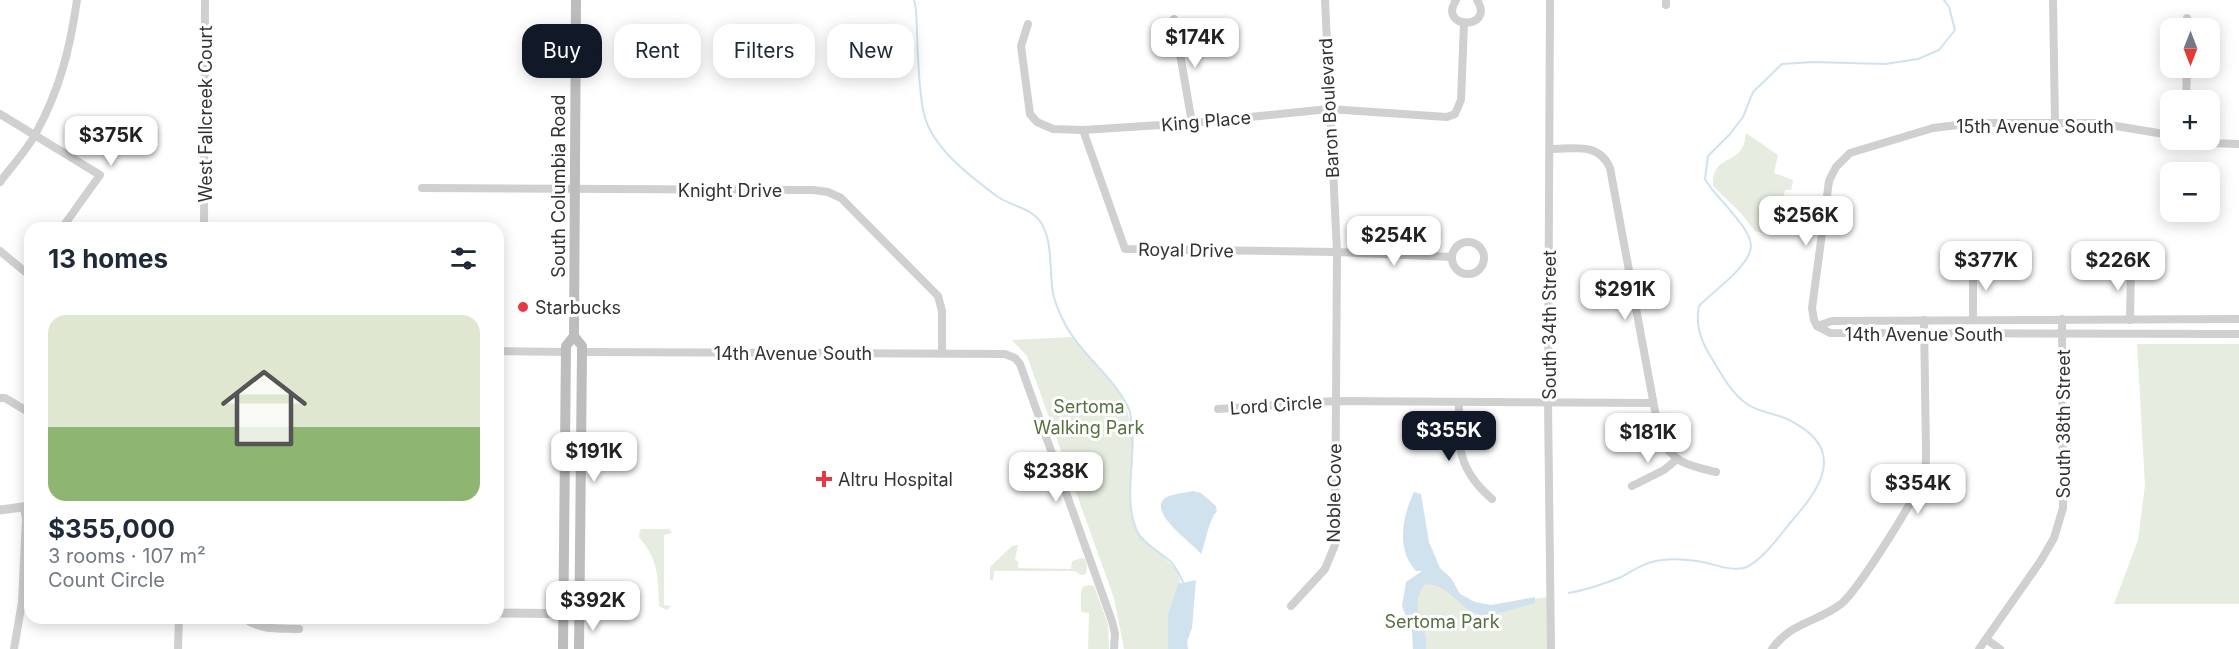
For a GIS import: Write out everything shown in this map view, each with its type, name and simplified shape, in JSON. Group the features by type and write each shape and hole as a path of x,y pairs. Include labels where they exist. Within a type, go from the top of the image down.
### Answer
{"main road":[{"name":"South Columbia Road","path":"576,0 574,336 582,346 579,649"},
{"name":"South Columbia Road","path":"563,649 566,346 574,336"},
{"path":"566,352 574,364 581,394"}],"street":[{"path":"0,182 35,135 65,65 76,0"},
{"name":"West Fallcreek Court","path":"204,222 205,0"},
{"name":"Baron Boulevard","path":"1324,0 1336,252 1335,401"},
{"path":"1456,0 1453,5 1453,14 1458,21 1464,23 1471,23 1479,16 1480,7 1477,0"},
{"name":"South 34th Street","path":"1550,0 1548,403 1551,649"},
{"path":"2053,0 2055,123"},
{"path":"1174,19 1192,123"},
{"name":"King Place","path":"1028,24 1021,46 1030,114 1037,122 1053,129 1083,130 1192,123 1329,109 1448,117 1455,114 1461,100 1464,23"},
{"path":"0,114 100,175 66,222"},
{"name":"15th Avenue South","path":"1818,326 1814,320 1812,308 1824,201 1828,181 1836,167 1850,153 1933,128 1975,123 2114,124 2160,133"},
{"name":"Royal Drive","path":"1083,130 1125,249 1336,252"},
{"path":"2220,143 2239,144"},
{"path":"1550,149 1595,151 1602,155 1610,168 1660,438 1666,449 1676,459 1685,464 1716,472"},
{"name":"Knight Drive","path":"422,188 813,190 828,192 841,198 938,296 942,311 942,353"},
{"path":"1470,242 1483,250 1485,261 1480,270 1464,274 1455,268 1452,257 1460,244 1470,242"},
{"path":"0,251 24,271"},
{"path":"1336,252 1452,257"},
{"path":"1973,263 1973,320"},
{"path":"2130,320 2131,264"},
{"name":"South 38th Street","path":"1979,649 2054,538 2063,508 2062,319"},
{"name":"14th Avenue South","path":"1818,326 1832,321 2239,319"},
{"path":"1772,649 1787,632 1823,616 1843,602 1906,510 1925,471 1924,320"},
{"name":"14th Avenue South","path":"1818,326 1830,333 2239,334"},
{"path":"504,351 566,352"},
{"name":"14th Avenue South","path":"582,352 942,353 1005,354 1015,358 1020,364 1112,621 1115,634 1114,649"},
{"path":"0,398 24,410"},
{"path":"1335,401 1653,403"},
{"name":"Lord Circle","path":"1218,409 1335,401"},
{"name":"Noble Cove","path":"1291,606 1325,569 1335,545 1335,401"},
{"path":"1459,403 1458,431 1462,463 1477,486 1492,499"},
{"path":"1632,486 1664,470 1676,459"},
{"path":"0,510 24,506"},
{"path":"14,649 22,602 24,560"},
{"path":"504,613 579,614"},
{"path":"178,649 179,624"},
{"path":"252,624 263,628 299,629"},
{"path":"1986,639 2000,649"}],"green space":[{"path":"1746,133 1778,155 1774,173 1793,180 1791,190 1785,190 1779,218 1772,218 1770,235 1755,231 1740,212 1713,186 1719,165 1738,153 1744,145"},
{"name":"Sertoma Walking Park","path":"1073,337 1118,389 1126,406 1134,437 1132,516 1138,533 1178,571 1187,614 1177,649 1124,649 1114,598 1027,356 1012,340"},
{"path":"2137,344 2239,344 2239,604 2114,604 2138,540 2145,485"},
{"path":"669,529 672,533 664,535 664,605 671,606 667,610 659,606 658,578 654,562 639,537 640,530"},
{"path":"1018,545 1015,560 1018,561 1018,568 1071,569 1072,561 1082,558 1085,559 1087,566 1086,574 1081,575 1075,571 994,571 993,580 990,580 990,567 1012,546"},
{"name":"Sertoma Park","path":"1430,573 1463,600 1486,607 1547,597 1547,649 1417,649 1409,587"},
{"path":"1094,586 1108,624 1109,649 1088,649 1089,613 1081,612 1081,592 1083,587"}],"water":[{"path":"1193,491 1201,493 1216,506 1217,511 1201,554 1174,528 1162,512 1161,504 1165,498"},
{"path":"1414,492 1421,494 1429,542 1440,568 1451,578 1460,594 1475,602 1491,605 1535,597 1535,603 1498,613 1478,614 1442,588 1425,584 1420,593 1418,609 1426,649 1413,649 1412,632 1402,606 1406,582 1422,571 1416,571 1410,563 1403,543 1406,512"},
{"path":"1196,580 1188,649 1168,649 1168,615 1178,584"}],"waterway":[{"path":"914,0 920,89 928,127 944,150 965,171 998,197 1034,215 1043,226 1050,251 1054,296 1062,318 1077,342 1114,385 1130,411 1132,436 1130,491 1137,531 1147,543 1172,564 1184,584"},
{"path":"1569,593 1608,582 1657,561 1683,559 1729,568 1744,568 1751,565 1772,546 1815,490 1824,465 1823,453 1817,441 1806,430 1789,420 1757,409 1741,400 1731,389 1707,351 1700,333 1699,306 1737,271 1749,255 1751,247 1742,226 1705,179 1708,156 1743,117 1753,92 1782,64 1813,62 1885,64 1918,59 1939,50 1955,30 1949,7 1944,0"}],"place":[{"name":"Starbucks","path":"523,307"},
{"name":"Altru Hospital","path":"824,479"}]}
